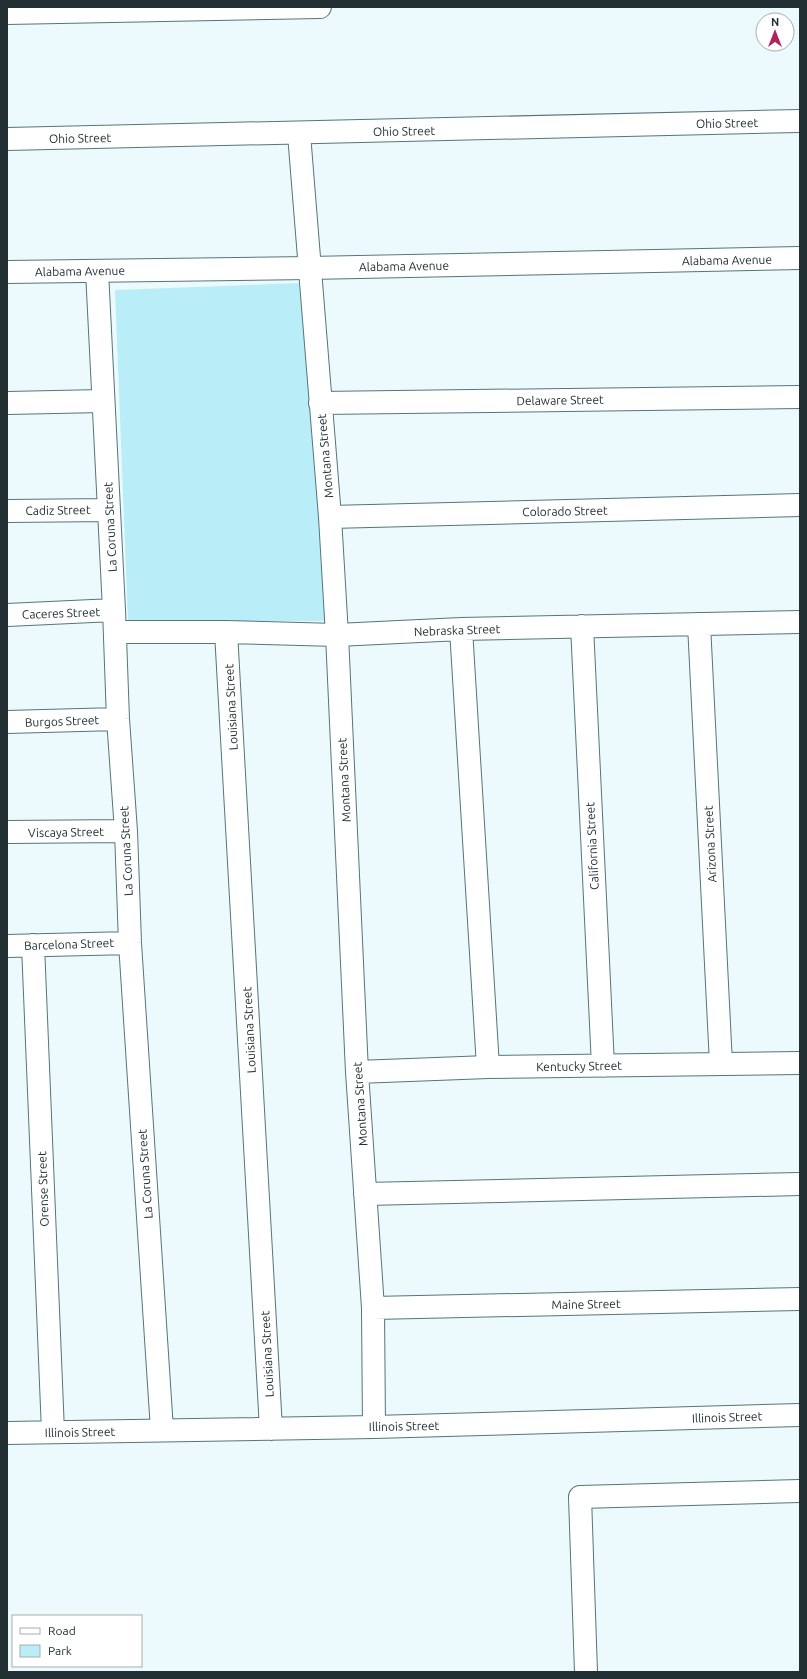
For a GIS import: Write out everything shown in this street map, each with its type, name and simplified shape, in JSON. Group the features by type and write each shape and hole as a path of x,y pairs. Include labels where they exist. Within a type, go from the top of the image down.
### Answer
{"street":[{"path":"7,13 320,7"},
{"name":"Ohio Street","path":"7,140 800,121"},
{"name":"Montana Street","path":"299,134 330,517 337,635 357,1072 373,1308 374,1427"},
{"name":"Alabama Avenue","path":"7,272 309,268 800,258"},
{"name":"La Coruna Street","path":"97,271 118,719 126,831 130,943 162,1430"},
{"name":"Delaware Street","path":"320,403 800,397"},
{"path":"7,403 103,402"},
{"name":"Colorado Street","path":"330,517 800,505"},
{"name":"Cadiz Street","path":"7,511 109,510"},
{"name":"Caceres Street","path":"7,615 114,610"},
{"name":"Nebraska Street","path":"115,632 226,632 337,635 462,629 800,622"},
{"name":"Arizona Street","path":"699,624 722,1064"},
{"name":"California Street","path":"582,626 603,1066"},
{"path":"462,629 488,1068"},
{"name":"Louisiana Street","path":"226,632 271,1429"},
{"name":"Burgos Street","path":"7,722 118,719"},
{"name":"Viscaya Street","path":"7,832 126,831"},
{"name":"Barcelona Street","path":"7,946 130,943"},
{"name":"Orense Street","path":"33,945 53,1432"},
{"name":"Kentucky Street","path":"357,1072 488,1068 800,1063"},
{"path":"365,1194 800,1184"},
{"name":"Maine Street","path":"373,1308 800,1299"},
{"name":"Illinois Street","path":"7,1433 374,1427 800,1415"},
{"path":"586,1672 580,1497 800,1491"}],"green space":[{"path":"299,283 331,621 128,621 115,290"}]}
